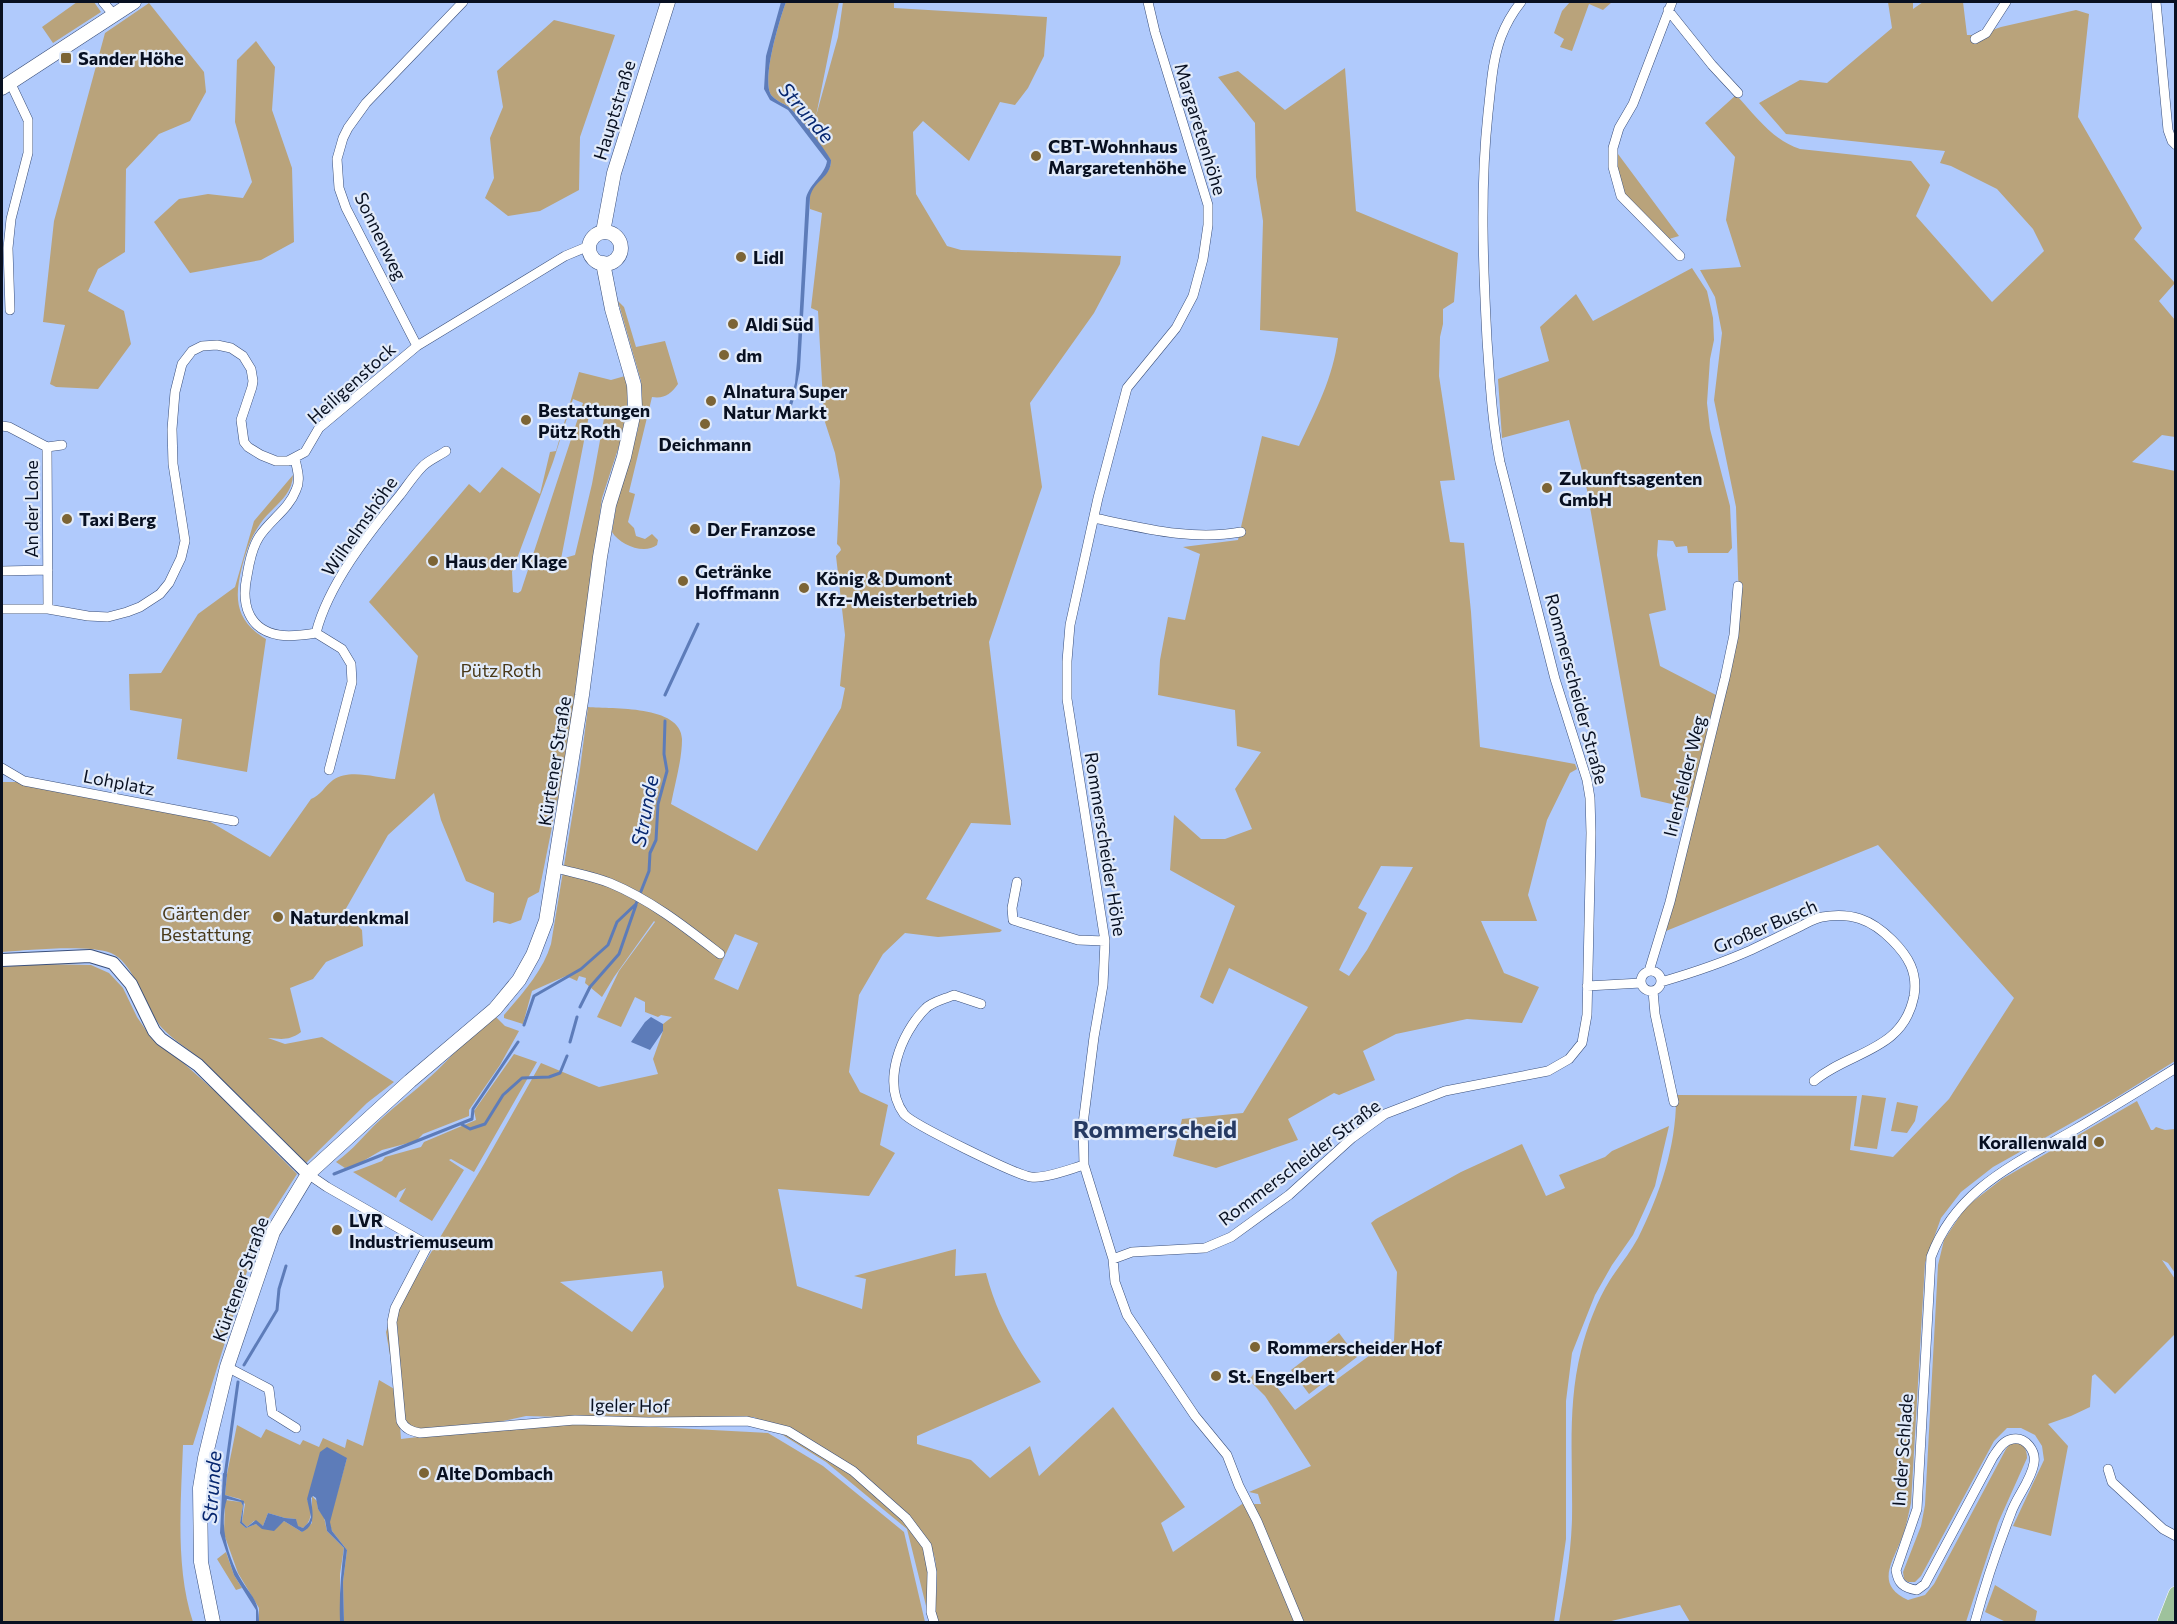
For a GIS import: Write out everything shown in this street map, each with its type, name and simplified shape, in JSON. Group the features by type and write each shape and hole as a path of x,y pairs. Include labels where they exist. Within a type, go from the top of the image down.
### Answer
{"main road":[{"path":"6,85 134,2"},
{"name":"Hauptstraße","path":"603,232 614,173 668,2"},
{"path":"603,232 615,236 621,249 615,260 603,263 593,258 589,246 594,236 603,232"},
{"name":"Kürtener Straße","path":"213,1623 201,1562 200,1488 227,1367 270,1240 308,1174 410,1081 495,1009 519,980 533,955 546,921 556,868 609,505 624,457 635,407 634,386 612,309 603,263"},
{"path":"2165,1623 2175,1594"}],"street":[{"path":"103,2 114,15"},
{"name":"Sonnenweg","path":"417,346 346,208 339,188 337,159 343,138 366,103 463,2"},
{"name":"Margaretenhöhe","path":"1127,388 1176,328 1193,296 1203,259 1208,225 1208,205 1162,57 1148,2"},
{"name":"Rommerscheider Straße","path":"1113,1259 1132,1252 1206,1248 1231,1237 1289,1195 1352,1138 1385,1114 1445,1090 1548,1071 1569,1059 1582,1043 1587,1015 1590,798 1587,780 1555,679 1494,433 1482,240 1483,174 1491,81 1501,37 1513,12 1521,2"},
{"path":"1975,39 1986,33 2006,2"},
{"path":"2156,2 2168,130 2174,143"},
{"path":"1670,6 1712,65 1738,93"},
{"path":"1670,6 1633,104 1619,128 1613,148 1613,167 1622,196 1680,256"},
{"path":"6,85 28,120 28,153 10,229 8,248 10,310"},
{"name":"Heiligenstock","path":"295,459 305,452 319,428 417,346 565,256 589,246"},
{"path":"2,609 48,609 108,617 127,612 154,599 169,583 181,558 185,541 173,464 172,429 175,392 181,367 192,351 202,346 214,344 231,348 241,354 249,366 253,381 241,420 246,445 258,454 276,461 288,462 295,459 299,478 297,490 290,502 259,537 249,566 243,598 251,617 260,627 281,636 316,633 342,649 351,664 352,682 329,770"},
{"name":"Rommerscheider Höhe","path":"1127,388 1070,625 1067,661 1067,699 1105,941 1103,985 1083,1124 1084,1165 1113,1259 1115,1282 1127,1315 1195,1416 1227,1455 1299,1623"},
{"name":"An der Lohe","path":"2,426 47,447 62,445"},
{"name":"An der Lohe","path":"47,447 48,609"},
{"name":"Wilhelmshöhe","path":"316,633 328,599 383,515 424,465 446,451"},
{"path":"1094,518 1194,536 1216,536 1241,532"},
{"name":"An der Lohe","path":"2,571 48,570"},
{"name":"Irlenfelder Weg","path":"1641,982 1642,977 1649,971 1670,902 1725,678 1734,635 1738,586"},
{"name":"Lohplatz","path":"2,768 24,781 234,821"},
{"path":"556,868 608,882 633,894 658,908 720,954"},
{"path":"1017,882 1012,908 1013,920 1078,940 1105,941"},
{"name":"Großer Busch","path":"1661,982 1716,964 1820,917 1851,916 1877,925 1902,950 1910,962 1915,984 1909,1010 1904,1021 1892,1036 1862,1055 1827,1070 1814,1081"},
{"path":"2,960 90,956 103,958 113,963 131,984 154,1031 161,1039 198,1065 308,1174"},
{"path":"1587,986 1641,982 1647,990 1653,991 1660,986 1661,982 1658,974 1649,971"},
{"path":"1653,991 1655,1014 1674,1102"},
{"path":"981,1004 954,995 926,1007 910,1029 894,1066 895,1093 904,1114 930,1131 995,1163 1031,1177 1084,1165"},
{"name":"In der Schlade","path":"1975,1623 2012,1510 2035,1461 2032,1449 2025,1441 2013,1439 2002,1444 1925,1584 1917,1590 1906,1589 1898,1580 1896,1570 1917,1509 1931,1257 1938,1237 1949,1219 1970,1196 2001,1172 2175,1068"},
{"name":"Igeler Hof","path":"308,1174 428,1245 395,1308 392,1322 401,1420 404,1426 420,1433 575,1420 747,1421 788,1431 853,1471 906,1518 927,1546 932,1572 934,1623"},
{"name":"Kürtener Straße","path":"227,1367 269,1389 272,1413 296,1428"},
{"path":"2108,1469 2112,1482 2163,1529 2175,1536"}],"green space":[{"path":"77,2 94,2 101,12 53,43 42,27"},
{"path":"786,2 839,2 816,116 838,37 843,2 894,2 894,8 1047,17 1044,56 1028,88 1015,105 1000,102 969,161 923,121 913,132 916,194 947,246 961,250 1121,256 1120,264 1094,313 1030,403 1042,487 989,642 1011,825 971,823 926,899 1002,930 938,937 905,933 883,954 859,995 849,1072 860,1092 888,1105 880,1145 895,1153 869,1196 778,1189 797,1286 862,1309 866,1279 854,1276 956,1249 955,1276 986,1273 996,1304 1008,1330 1041,1382 917,1436 917,1444 971,1460 990,1478 1030,1446 1039,1476 1113,1407 1185,1507 1161,1523 1173,1552 1245,1502 1298,1622 935,1622 936,1567 927,1539 906,1515 856,1476 912,1527 929,1553 930,1622 907,1529 826,1462 754,1417 641,1419 526,1416 485,1425 421,1431 405,1423 396,1311 541,1063 599,1087 658,1074 653,1059 663,1031 663,1024 672,1017 661,1015 658,1017 645,1012 645,1002 635,997 621,1027 597,1017 619,971 654,921 614,977 602,997 585,983 586,978 579,976 577,981 566,976 532,991 523,1024 504,1018 537,973 551,944 588,707 644,711 670,720 679,728 682,739 680,763 671,804 757,851 841,708 845,688 840,686 845,635 836,556 841,550 837,544 840,481 835,453 824,419 818,311 811,308 822,213 810,209 810,196 815,185 829,170 831,160 807,127 789,107 772,96 769,89 770,65","holes":["735,934 758,943 738,990 714,979","662,1271 664,1287 632,1332 560,1282"]},
{"path":"1570,2 1612,2 1603,10 1589,4 1572,51 1560,47 1564,39 1554,33 1562,11"},
{"path":"1888,2 1913,2 1913,9 1923,2 1963,2 1967,35 1978,35 2001,27 2076,10 2089,14 2078,117 2142,228 2134,239 2175,283 2159,301 2175,320 2175,437 2162,435 2132,462 2175,471 2175,1061 2114,1099 1993,1167 1961,1192 1941,1218 1925,1263 1911,1503 1904,1531 1890,1566 1889,1581 1898,1594 1908,1600 1925,1595 1934,1584 2006,1449 2011,1443 2021,1444 2025,1448 2027,1458 1998,1523 1966,1622 1690,1622 1680,1605 1607,1622 1559,1622 1570,1545 1572,1414 1581,1351 1589,1324 1601,1297 1638,1238 1660,1186 1674,1132 1676,1095 1857,1096 1850,1150 1893,1157 1949,1099 2014,998 1878,845 1666,931 1714,739 1739,606 1736,507 1714,400 1722,333 1715,297 1700,270 1741,267 1726,220 1735,157 1705,123 1736,95 1781,140 1800,149 1911,161 1930,185 1916,216 1992,302 2044,251 2033,229 1997,189 1951,166 1940,163 1945,151 1786,134 1759,103 1800,80 1827,83 1892,28"},
{"path":"149,3 204,72 206,92 190,121 159,134 126,169 125,252 98,269 88,291 124,311 131,344 98,389 56,387 50,384 65,325 43,322 54,221 105,33"},
{"path":"554,20 615,35 580,137 579,190 540,211 508,216 485,198 494,178 490,138 503,107 497,71"},
{"path":"256,41 275,67 272,110 292,168 294,242 261,260 190,273 154,222 179,199 208,194 243,198 252,182 235,122 237,60"},
{"path":"1345,68 1356,211 1458,253 1454,302 1443,309 1439,376 1455,480 1440,481 1450,542 1464,543 1480,747 1575,764 1577,769 1570,773 1547,820 1528,895 1537,921 1481,921 1504,973 1539,987 1522,1023 1467,1019 1396,1034 1363,1051 1375,1080 1339,1095 1334,1093 1288,1119 1298,1140 1216,1168 1173,1156 1182,1119 1243,1113 1308,1007 1229,968 1213,1004 1200,997 1235,906 1170,870 1174,815 1201,839 1225,839 1252,829 1235,789 1261,752 1237,746 1235,710 1158,695 1160,660 1168,617 1185,620 1200,554 1183,547 1238,540 1262,436 1299,446 1323,394 1336,353 1338,338 1260,330 1263,221 1256,177 1255,123 1218,77 1238,71 1285,110","holes":["1381,866 1413,867 1367,950 1349,976 1339,970 1367,913 1358,908"]},
{"path":"1618,154 1679,236 1669,239 1623,193 1618,174"},
{"path":"1692,268 1707,291 1713,318 1714,340 1710,359 1707,403 1710,429 1730,506 1732,548 1728,553 1688,553 1687,546 1676,547 1673,541 1658,540 1657,555 1666,610 1649,614 1660,666 1716,695 1689,808 1641,797 1587,490 1569,420 1502,438 1498,379 1549,361 1540,327 1576,294 1593,321"},
{"path":"618,301 624,307 636,347 665,341 678,384 667,395 652,397 629,492 635,494 628,522 634,528 636,536 645,539 652,534 658,540 657,545 646,549 626,544 612,532 617,501 638,429 642,396 641,381"},
{"path":"579,372 611,380 625,376 628,394 627,408 620,443 602,498 565,770 539,892 528,898 521,920 510,924 498,921 493,923 494,893 466,881 441,820 434,793 388,835 344,912 362,930 363,946 326,962 313,979 290,988 301,1032 289,1038 268,1038 285,1044 322,1037 394,1082 367,1103 306,1163 201,1060 162,1028 127,966 119,958 101,950 88,949 58,948 2,952 2,782 19,782 209,821 270,857 311,799 333,780 340,776 355,774 395,779 418,656 369,602 469,484 480,493 502,467 540,494 550,452 556,451","holes":["573,399 583,403 521,591 513,592 512,572 553,462","591,405 605,413 592,484 575,555 561,559"]},
{"path":"293,475 289,490 254,534 239,578 239,608 248,625 266,639 247,772 177,759 182,719 130,710 129,674 161,673 198,614 235,587 254,521"},
{"path":"40,964 91,965 109,973 123,988 137,1017 152,1039 179,1059 217,1093 297,1174 259,1233 193,1445 183,1445 181,1557 187,1601 193,1622 2,1622 2,967"},
{"path":"493,1014 505,1026 519,1031 500,1065 469,1110 469,1116 423,1134 416,1141 382,1150 358,1164 345,1168 336,1162 386,1114 418,1088"},
{"path":"514,1054 537,1062 474,1172 449,1160 464,1170 432,1221 399,1201 406,1188 399,1192 396,1198 353,1172 382,1161 385,1157 421,1147 424,1142 476,1120 474,1111"},
{"path":"1862,1095 1886,1098 1877,1149 1854,1146"},
{"path":"2137,1101 2151,1130 2156,1127 2165,1130 2175,1129 2175,1273 2168,1263 2162,1260 2175,1279 2175,1334 2115,1394 2095,1374 2092,1376 2090,1407 2048,1424 2068,1446 2051,1536 2013,1526 2044,1460 2042,1446 2035,1435 2021,1428 2007,1428 1994,1441 1921,1576 1915,1582 1908,1582 1904,1579 1903,1572 1921,1526 1925,1505 1938,1265 1944,1240 1963,1211 2002,1179"},
{"path":"1897,1102 1918,1106 1915,1121 1907,1133 1891,1131"},
{"path":"1669,1126 1655,1186 1633,1235 1595,1295 1572,1353 1566,1401 1566,1539 1554,1622 1303,1622 1258,1516 1254,1504 1261,1504 1258,1494 1249,1492 1311,1466 1265,1396 1249,1380 1258,1368 1265,1372 1295,1410 1377,1350 1394,1341 1397,1272 1371,1223 1376,1219 1461,1172 1522,1144 1546,1196 1565,1188 1559,1175 1605,1157 1612,1151"},
{"path":"392,1315 401,1439 486,1429 581,1423 768,1433 823,1466 904,1532 925,1622 344,1622 343,1582 347,1550 332,1531 329,1522 347,1458 307,1499 311,1515 309,1522 303,1528 297,1526 296,1519 268,1513 263,1526 254,1521 247,1527 242,1522 245,1504 240,1499 225,1495 227,1474 237,1425 261,1438 266,1429 300,1445 303,1440 319,1447 323,1438 345,1448 347,1439 363,1446 379,1380 396,1390 386,1332"},
{"path":"1339,1333 1357,1357 1309,1394 1291,1370"},
{"path":"312,1496 317,1501 318,1509 324,1517 327,1531 344,1548 340,1574 340,1622 259,1622 259,1608 238,1573 224,1534 225,1500 241,1502 243,1506 240,1523 246,1528 256,1524 270,1529 284,1521 302,1532 312,1523"},
{"path":"226,1552 234,1575 242,1588 236,1590 217,1559"},
{"path":"1995,1585 2037,1611 2035,1622 2006,1622 1985,1612"}],"water":[{"path":"781,2 786,2 772,50 768,78 769,89 774,98 789,107 802,121 831,160 828,171 810,197 800,369 789,416 786,415 795,383 797,361 806,198 827,161 788,110 770,100 764,89 766,56"},
{"path":"651,1017 663,1024 663,1031 650,1050 631,1042"},
{"path":"327,1447 347,1458 330,1522 332,1531 347,1550 343,1582 344,1622 340,1622 340,1585 344,1548 327,1531 316,1498 313,1496 311,1498 312,1522 302,1532 284,1521 274,1531 262,1529 256,1524 246,1528 240,1523 243,1506 241,1502 227,1499 224,1528 228,1548 239,1576 256,1602 259,1622 256,1622 256,1610 234,1575 220,1533 223,1473 227,1474 225,1495 244,1501 242,1522 247,1527 256,1520 263,1526 268,1513 296,1519 298,1526 303,1528 311,1517 307,1499 320,1452"}],"waterway":[{"name":"Strunde","path":"665,695 698,624"},
{"name":"Strunde","path":"524,1025 534,996 581,969 608,945 617,922 636,904 649,871 650,853 656,840 658,804 667,771 664,754 665,721"},
{"name":"Strunde","path":"580,1007 590,987 619,954 636,905"},
{"name":"Strunde","path":"570,1042 577,1017"},
{"name":"Strunde","path":"334,1174 472,1119 473,1109 518,1042"},
{"name":"Strunde","path":"461,1124 470,1129 485,1124 503,1095 522,1078 549,1077 560,1073 567,1056"},
{"name":"Strunde","path":"244,1365 277,1310 279,1289 286,1266"},
{"name":"Strunde","path":"225,1476 238,1382"}],"place":[{"name":"Sander Höhe","path":"66,58"},
{"name":"CBT-Wohnhaus Margaretenhöhe","path":"1036,156"},
{"name":"Lidl","path":"741,257"},
{"name":"Aldi Süd","path":"733,324"},
{"name":"dm","path":"724,355"},
{"name":"Alnatura Super Natur Markt","path":"711,401"},
{"name":"Bestattungen Pütz Roth","path":"526,420"},
{"name":"Deichmann","path":"705,424"},
{"name":"Zukunftsagenten GmbH","path":"1547,488"},
{"name":"Taxi Berg","path":"67,519"},
{"name":"Der Franzose","path":"695,529"},
{"name":"Haus der Klage","path":"433,561"},
{"name":"Getränke Hoffmann","path":"683,581"},
{"name":"König & Dumont Kfz-Meisterbetrieb","path":"804,588"},
{"name":"Naturdenkmal","path":"278,917"},
{"name":"Korallenwald","path":"2099,1142"},
{"name":"LVR Industriemuseum","path":"337,1230"},
{"name":"Rommerscheider Hof","path":"1255,1347"},
{"name":"St. Engelbert","path":"1216,1376"},
{"name":"Alte Dombach","path":"424,1473"}],"district":[{"name":"Rommerscheid","path":"1155,1128"}],"park label":[{"name":"Pütz Roth","path":"501,670"},
{"name":"Gärten der Bestattung","path":"206,923"}]}
